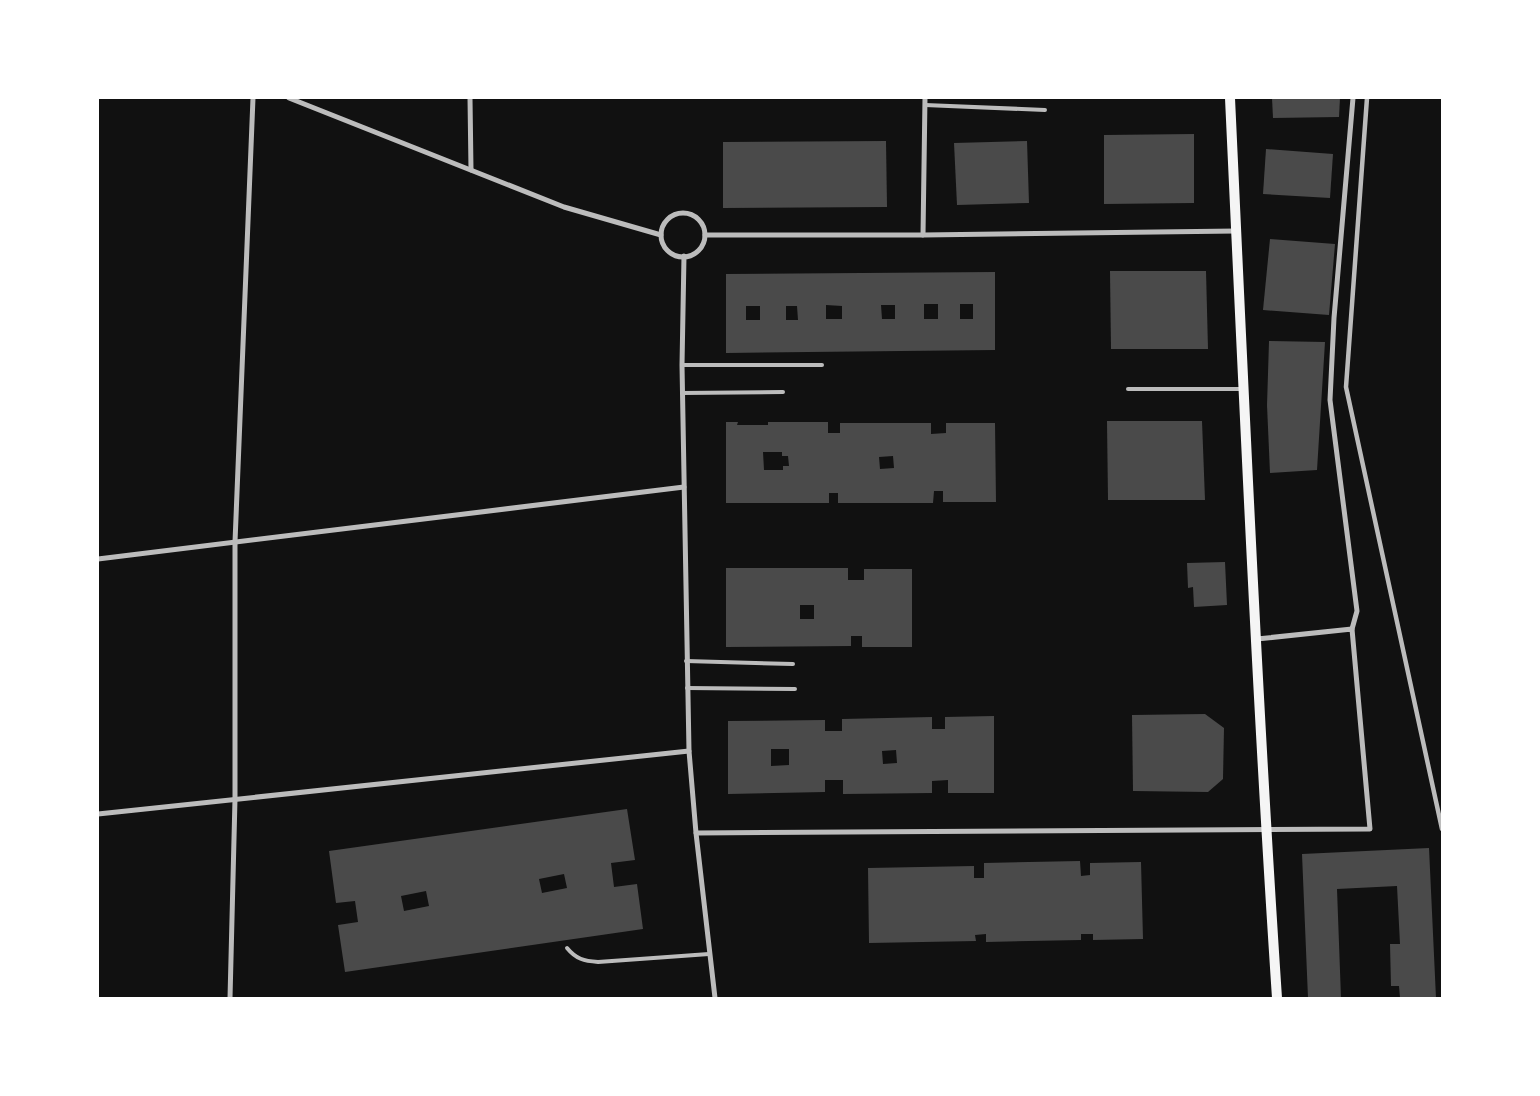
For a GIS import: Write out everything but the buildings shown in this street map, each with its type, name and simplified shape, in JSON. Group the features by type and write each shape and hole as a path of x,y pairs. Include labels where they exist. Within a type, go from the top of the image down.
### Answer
{"main road":[{"path":"1230,98 1242,389 1277,998"}],"street":[{"path":"230,998 235,799 235,542 253,98"},
{"path":"289,98 564,207 661,235"},
{"path":"470,98 471,170"},
{"path":"923,235 925,98"},
{"path":"696,833 1370,828 1352,629 1357,611 1330,400 1334,318 1353,98"},
{"path":"1367,98 1346,388 1442,829"},
{"path":"688,213 701,222 705,235 705,240 698,250 693,254 684,256 674,255 668,250 664,245 661,235 662,226 668,219 674,215 688,213"},
{"path":"705,235 923,235 1236,231"},
{"path":"684,256 682,393 686,688 696,833 715,998"},
{"path":"98,559 684,487"},
{"path":"1256,639 1352,629"},
{"path":"98,814 689,751"}],"lane":[{"path":"925,105 1045,110"},
{"path":"682,365 822,365"},
{"path":"1128,389 1242,389"},
{"path":"682,393 783,392"},
{"path":"686,661 794,664"},
{"path":"686,688 795,689"},
{"path":"567,948 578,959 592,962 709,954"}]}
